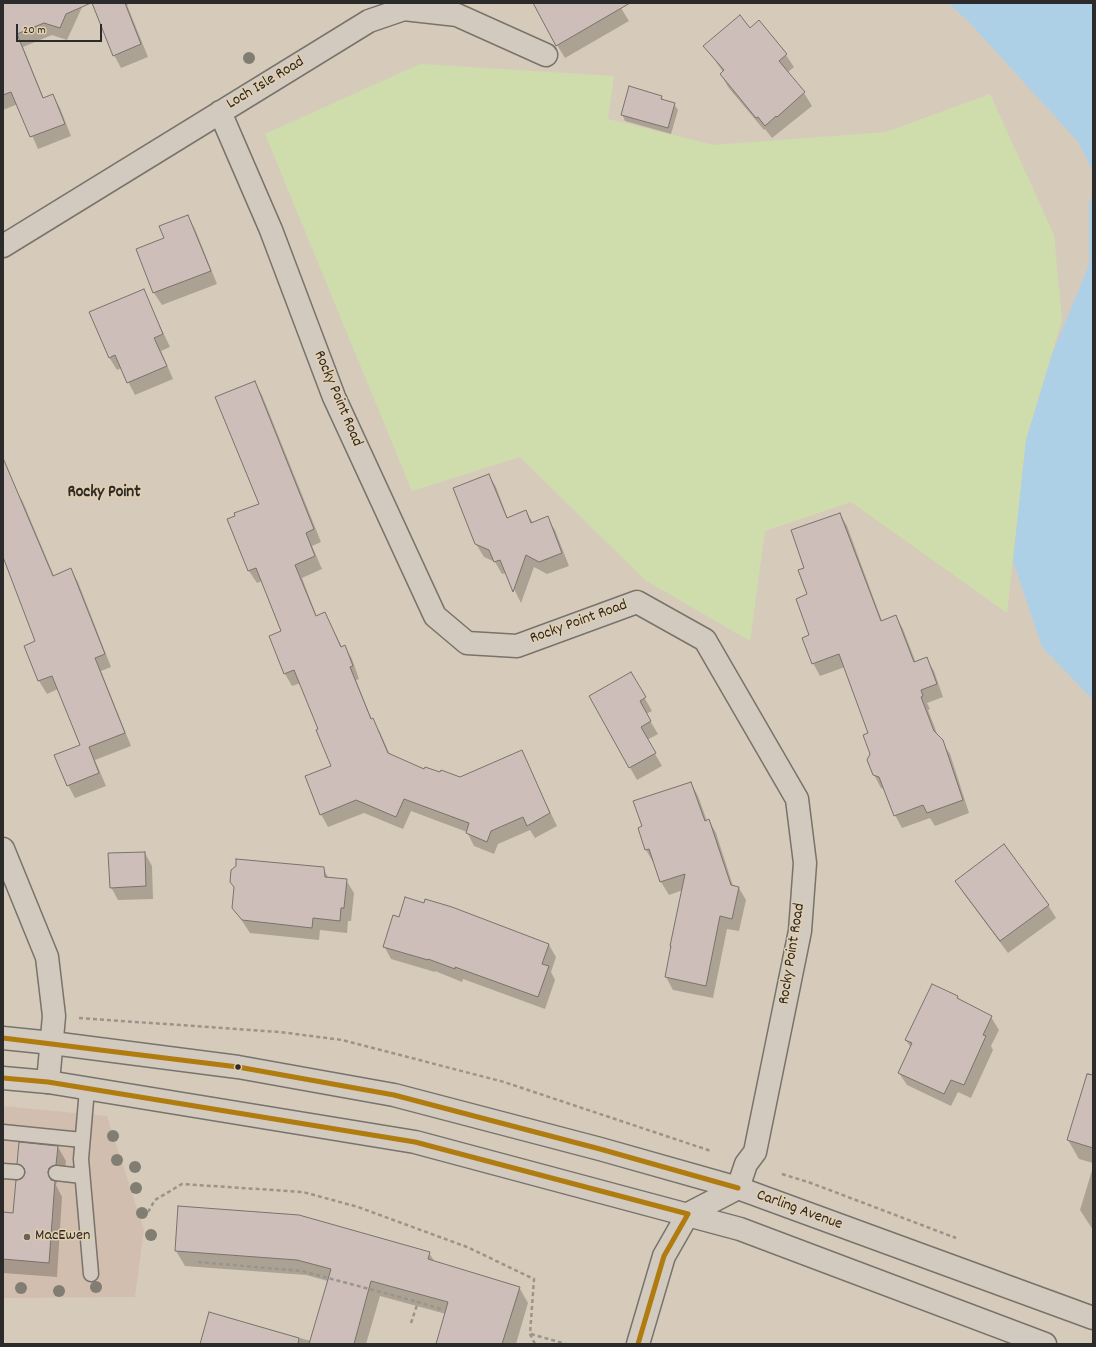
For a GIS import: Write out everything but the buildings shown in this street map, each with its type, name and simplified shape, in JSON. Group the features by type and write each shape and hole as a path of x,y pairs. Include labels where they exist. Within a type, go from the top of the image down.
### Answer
{"street":[{"name":"Loch Isle Road","path":"3,246 369,21 404,9 457,15 546,55"},
{"name":"Rocky Point Road","path":"220,112 272,230 334,397 435,616 467,643 517,646 637,602 705,640 797,799 806,863 800,931 754,1152 746,1164 738,1188"},
{"path":"3,849 46,957 54,1016 48,1082"},
{"name":"Carling Avenue","path":"3,1038 238,1067 394,1095 600,1149 738,1188 1093,1318"},
{"path":"3,1078 48,1082 415,1142 740,1229 1045,1344"},
{"path":"638,1344 664,1256 688,1214 738,1188"}],"lane":[{"path":"87,1089 81,1159 91,1274"},
{"path":"3,1132 82,1140"},
{"path":"56,1173 82,1176"}],"path":[{"path":"148,1212 155,1200 182,1184 303,1192 358,1207 467,1247 534,1279 530,1334 535,1344"},
{"path":"198,1262 302,1271 441,1309"},
{"path":"411,1323 418,1302"},
{"path":"530,1334 566,1344"}],"shaded area":[{"path":"3,1106 107,1116 144,1230 135,1297 3,1298"}],"green space":[{"path":"420,64 614,76 608,119 714,145 886,132 990,94 1054,235 1062,320 1026,440 1007,613 851,502 765,531 750,641 645,580 520,457 412,491 265,134"}],"water":[{"path":"948,3 1093,3 1093,172 1079,143 967,20"},
{"path":"1093,192 1093,700 1042,647 1013,561 1026,440 1052,354 1089,265 1089,203"}],"transit line":[{"path":"3,1038 238,1067 394,1095 600,1149 738,1188"},
{"path":"3,1078 48,1082 415,1142 688,1214"},
{"path":"638,1344 664,1256 688,1214"}],"place":[{"name":"MacEwen","path":"27,1237"}],"district":[{"name":"Rocky Point","path":"104,494"}]}
